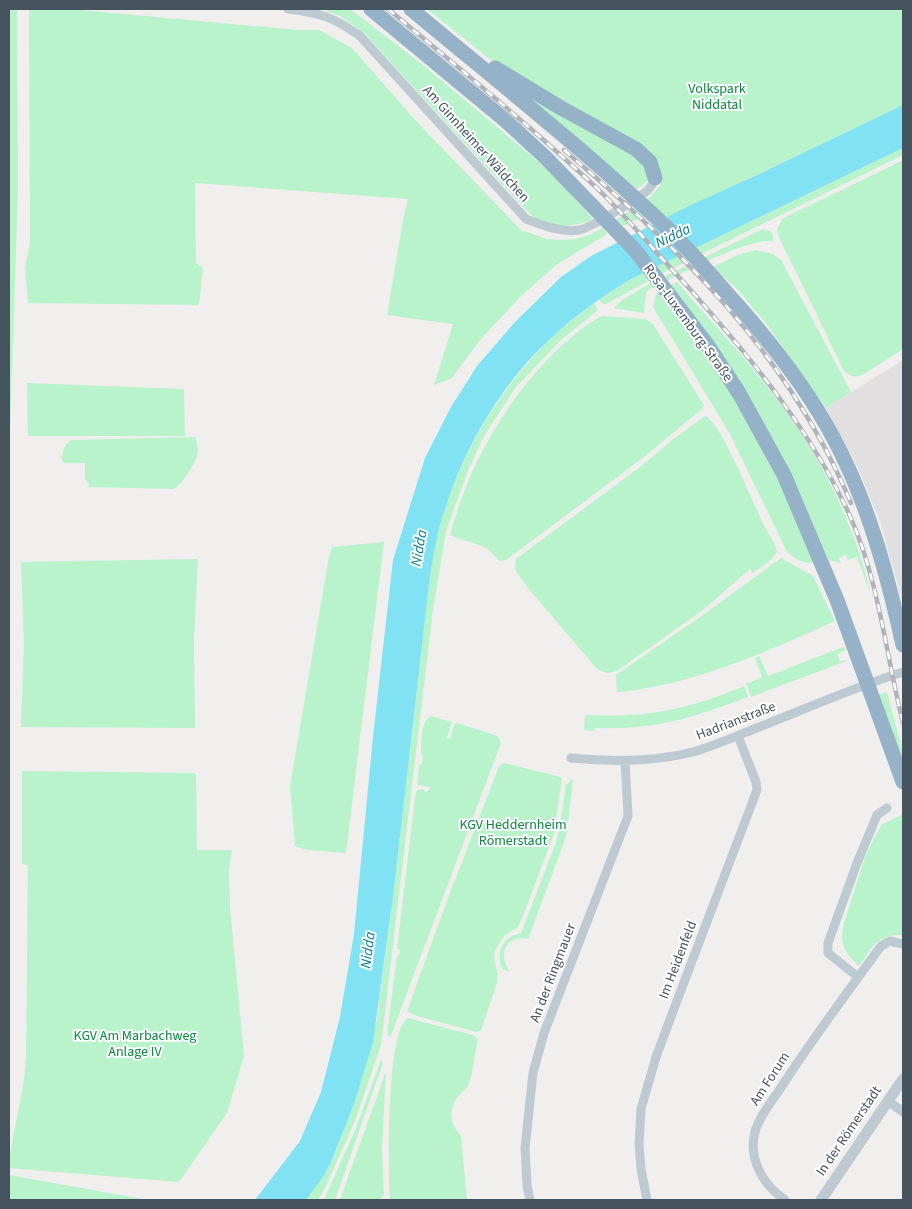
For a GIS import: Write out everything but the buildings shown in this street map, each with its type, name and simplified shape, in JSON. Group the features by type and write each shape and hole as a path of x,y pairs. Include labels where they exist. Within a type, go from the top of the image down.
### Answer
{"highway":[{"path":"366,9 383,20"},
{"name":"Rosa-Luxemburg-Straße","path":"371,9 506,121 546,158 635,250 706,343 739,393 784,475 822,563 903,782"},
{"path":"411,9 564,137 666,228 764,334 817,408 851,472 866,508 877,544 903,645"},
{"path":"438,31 561,108 636,150 650,162 655,178"}],"street":[{"name":"Am Ginnheimer Wäldchen","path":"288,9 313,12 338,21 360,36 526,219 556,229 580,230 604,218 646,192 655,178"},
{"name":"Hadrianstraße","path":"571,758 626,761 654,759 691,752 738,736 862,686 903,672"},
{"name":"Im Heidenfeld","path":"647,1200 641,1170 639,1144 641,1109 668,1023 757,790 756,782 738,736"},
{"name":"An der Ringmauer","path":"530,1200 527,1185 525,1148 533,1073 544,1033 628,816 626,761"},
{"path":"858,977 828,954 828,943 857,863 877,815 887,808"},
{"name":"Am Forum","path":"785,1200 764,1181 756,1164 753,1147 755,1131 810,1042 885,942 895,941 903,944"},
{"name":"In der Römerstadt","path":"820,1200 903,1078"},
{"path":"888,1101 903,1112"}],"shaded area":[{"path":"903,360 903,604 880,521 855,461 826,408"}],"green space":[{"path":"9,9 17,9 18,189 9,463"},
{"path":"29,9 69,9 298,30 319,30 352,48 416,121 521,230 547,239 559,240 575,239 603,228 607,234 556,265 519,298 480,340 452,378 434,385 453,324 387,315 408,199 195,183 196,263 203,268 199,305 28,303 25,267 30,243"},
{"path":"322,9 350,9 423,65 535,159 557,179 593,219 574,225 559,226 540,221 534,217 364,33 340,16"},
{"name":"Volkspark Niddatal","path":"427,9 903,9 903,105 666,218 658,210 623,226 616,220 649,198 661,185 658,168 501,68"},
{"path":"525,94 645,160 649,179 637,189"},
{"path":"903,148 903,155 663,273 606,304 599,300 631,279"},
{"path":"903,160 903,349 864,374 858,376 849,375 844,371 777,230 782,219"},
{"path":"763,229 770,231 773,235 773,242 763,241 731,251 650,289 646,293 644,313 614,308 622,300 649,284"},
{"path":"756,250 773,254 781,260 851,392 826,408 768,326 739,291 713,267 735,256"},
{"path":"677,282 762,380 798,429 829,481 842,508 854,537 871,595 857,557 848,560 846,555 839,558 841,563 829,561 800,495 680,297 680,317 735,399 780,482 814,562 803,562 787,552 730,434 653,307 656,294"},
{"path":"594,303 598,310 561,340 516,387 484,436 469,468 446,531 433,610 381,1045 355,1121 325,1188 318,1200 305,1200 323,1177 331,1162 354,1104 377,1019 430,576 436,540 443,514 464,460 475,439 515,378 552,337"},
{"path":"602,316 645,319 652,323 704,405 703,408 644,457 506,560 499,561 488,549 450,535 466,486 502,417 533,375 551,356 581,329"},
{"path":"27,383 184,389 185,436 28,436"},
{"path":"705,416 712,421 728,447 777,552 771,560 753,573 750,569 703,610 617,671 608,673 598,670 528,588 516,571 516,559"},
{"path":"195,437 198,448 197,456 185,478 174,489 88,487 89,484 85,479 85,463 64,463 61,458 66,445 72,440"},
{"path":"384,542 346,853 308,850 295,846 290,786 329,557 332,547"},
{"path":"781,558 813,576 835,621 729,666 673,683 617,692 616,675"},
{"path":"198,559 194,640 195,728 21,727 24,644 21,562"},
{"path":"843,647 846,650 837,654 840,661 849,660 751,697 746,684 762,677 755,658 759,656 768,676"},
{"path":"744,686 748,697 691,717 655,725 595,728 594,731 584,730 585,715 607,716 666,711 704,701"},
{"path":"887,692 903,753 903,763 878,695"},
{"path":"431,716 452,722 447,738 450,739 454,725 457,723 498,736 501,743 390,1038 387,1034 397,956 400,950 397,949 415,797 417,790 423,789 426,792 430,787 417,785 419,765 422,764 423,756 421,753 423,727"},
{"name":"KGV Heddernheim Römerstadt","path":"504,763 562,778 554,833 518,927 504,936 495,950 497,983 481,1030 477,1032 417,1016 407,1011 499,766"},
{"name":"KGV Am Marbachweg Anlage IV","path":"22,771 194,773 196,775 197,850 232,850 229,869 230,907 244,1056 227,1113 179,1182 9,1168 26,1058 28,865 22,864"},
{"path":"573,779 567,832 528,939 520,938 514,940 509,943 504,953 504,959 510,972 502,969 500,951 509,938 521,933 556,843 566,785"},
{"path":"903,814 903,935 886,937 876,943 859,966 850,957 843,944 843,926 865,857 881,825"},
{"path":"408,1018 473,1035 478,1039 470,1081 467,1088 456,1099 452,1110 452,1121 461,1136 467,1200 390,1200 389,1133 392,1073 401,1028"},
{"path":"381,1060 383,1063 335,1200 324,1200 356,1128"},
{"path":"386,1071 382,1151 384,1195 380,1200 340,1200"},
{"path":"9,1175 148,1200 9,1200"}],"water":[{"name":"Nidda","path":"903,105 903,148 631,279 609,293 558,331 532,357 501,395 487,417 454,484 436,541 430,576 393,897 373,1042 354,1104 331,1162 323,1177 305,1200 255,1200 300,1141 321,1092 340,1017 354,934 373,737 393,560 425,458 451,407 477,366 515,322 561,277 591,256 691,205"}],"railway":[{"path":"388,9 513,114 602,193 711,313 778,396 798,424 834,484 860,541 875,592 903,723"},
{"path":"564,150 650,227 691,268 765,354 797,400 826,450 851,503"}]}
